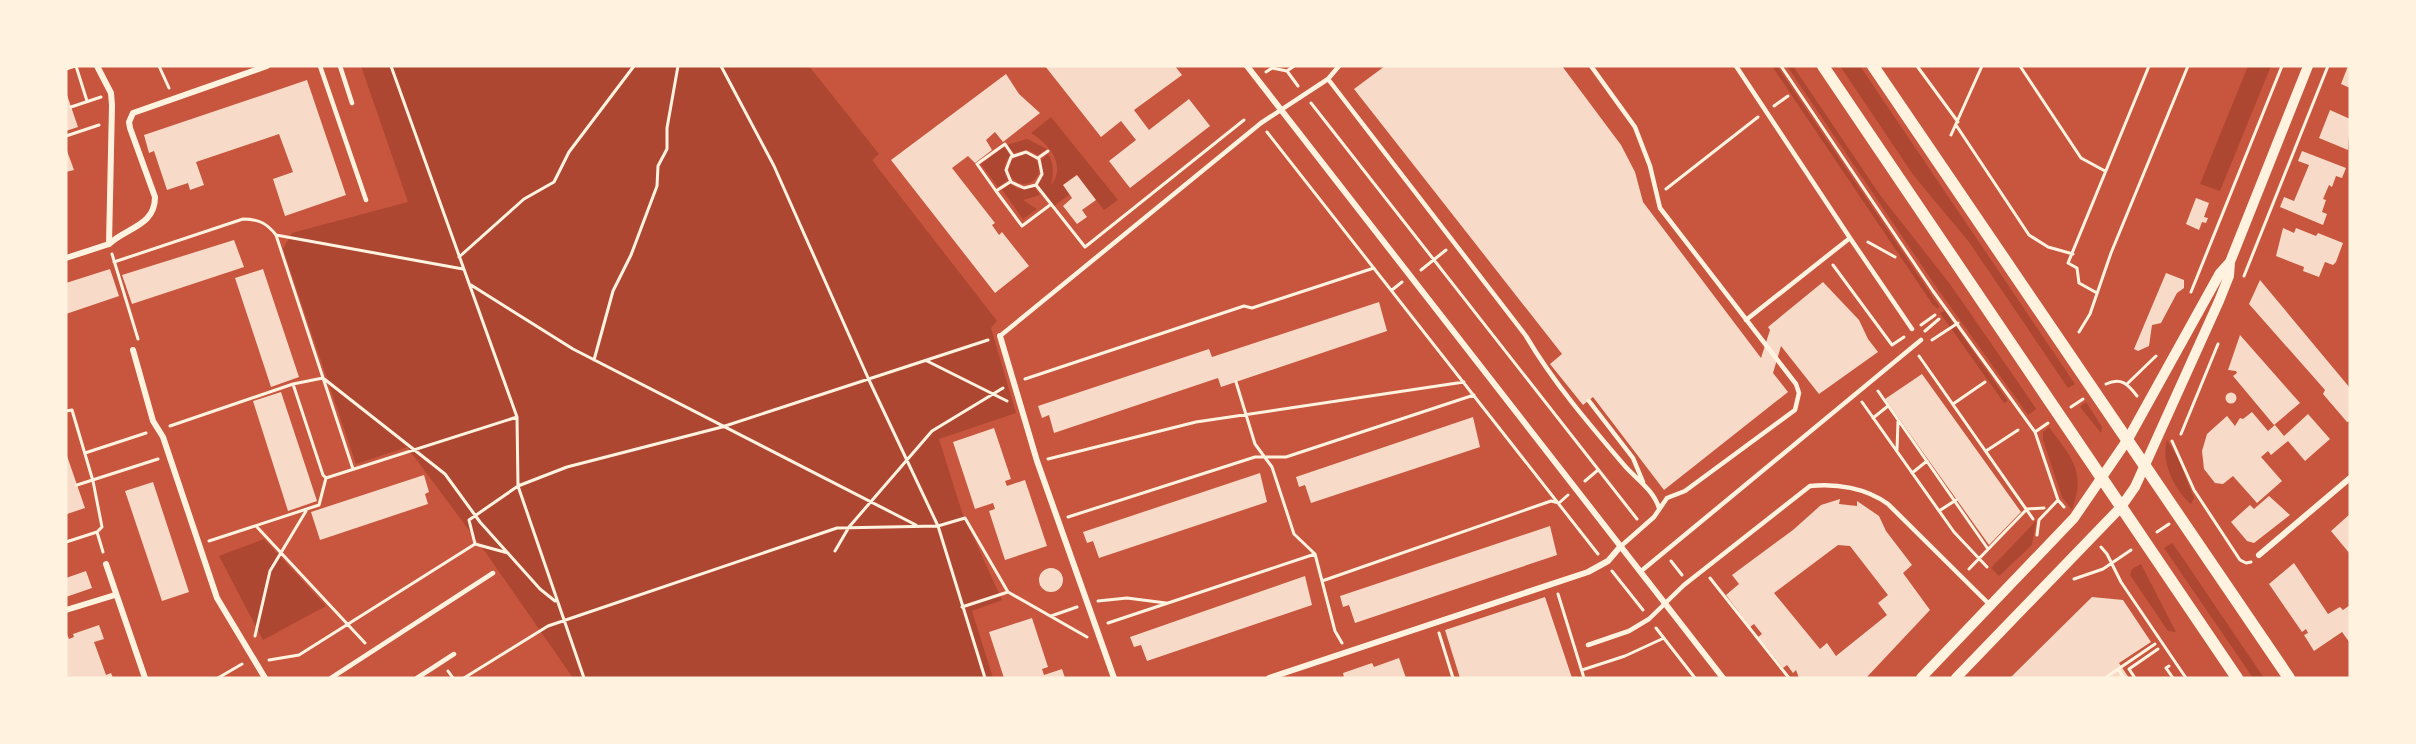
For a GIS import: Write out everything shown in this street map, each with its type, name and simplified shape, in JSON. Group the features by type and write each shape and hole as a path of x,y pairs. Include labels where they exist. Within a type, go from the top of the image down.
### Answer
{"main road":[{"path":"1823,66 2237,678"},
{"path":"1873,66 2289,678"}],"street":[{"path":"98,66 111,93 109,244"},
{"path":"66,258 109,244 151,218 155,209 155,197 130,128 130,118 138,109 267,66"},
{"path":"1247,66 1723,678"},
{"path":"1956,678 2121,507 2147,466 2229,276 2230,261 2308,66"},
{"path":"1921,678 2074,518 2128,439 2220,273 2230,261"},
{"path":"1000,336 1037,461 1114,678"},
{"path":"133,350 153,421 169,455 217,598 265,678"},
{"path":"2259,555 2350,478"},
{"path":"1269,678 1588,572 1605,563 1620,547"},
{"path":"106,564 145,678"},
{"path":"66,610 115,595"}],"lane":[{"path":"320,66 366,200"},
{"path":"340,66 352,103"},
{"path":"1000,336 1261,123 1328,79 1339,66"},
{"path":"1591,66 1635,127 1650,166 1660,208 1796,384 1799,393 1795,410 1685,491 1667,498 1643,527 1620,547"},
{"path":"1736,66 1911,331"},
{"path":"1598,75 1601,67"},
{"path":"1328,79 1526,336 1547,371 1626,468 1644,484"},
{"path":"1746,320 1850,238"},
{"path":"1640,572 1921,340"},
{"path":"1589,400 1634,458 1644,484 1659,508"},
{"path":"1588,645 1629,631 1649,619 1688,581 1809,486 1832,486 1868,492 1888,504 1991,606"},
{"path":"332,678 493,573"},
{"path":"417,678 454,654"}],"path":[{"path":"66,69 75,66 87,101"},
{"path":"159,66 163,78 176,96"},
{"path":"391,66 517,417 518,486 584,678"},
{"path":"459,258 524,199 554,182 569,152 634,66"},
{"path":"594,360 613,291 631,255 657,186 658,166 667,149 667,128 678,66"},
{"path":"721,66 774,166 869,380 938,526 985,678"},
{"path":"1287,71 1294,66"},
{"path":"1781,66 1927,282 2035,432 2058,500 2069,513"},
{"path":"1917,66 1957,123 2029,235 2048,247 2073,254"},
{"path":"1951,135 1982,66"},
{"path":"2020,66 2081,158 2105,171"},
{"path":"2097,293 2079,283 2077,268 2068,263 2149,66"},
{"path":"2079,332 2086,323 2188,66"},
{"path":"2187,300 2282,66"},
{"path":"2240,286 2328,66"},
{"path":"1264,73 1272,68 1287,71 1432,260 1643,527"},
{"path":"72,107 111,93"},
{"path":"1772,107 1788,96"},
{"path":"1036,184 1050,205 1085,247 1252,113"},
{"path":"1665,190 1759,116"},
{"path":"66,136 112,120"},
{"path":"1261,123 1695,678"},
{"path":"1013,156 1005,144 977,164 1022,225 1050,205"},
{"path":"1038,158 1048,151"},
{"path":"1026,152 1038,158 1042,174 1036,184 1024,188 1010,181 1006,170 1013,156 1026,152"},
{"path":"996,191 1010,181"},
{"path":"114,261 243,219 254,219 268,225 276,235 353,469"},
{"path":"276,235 463,269"},
{"path":"1861,238 1895,257"},
{"path":"109,244 139,338 133,350"},
{"path":"1419,271 1455,245"},
{"path":"1826,256 1892,345 1911,331"},
{"path":"835,551 849,527 932,431 993,393 1014,382 1244,306 1252,308 1374,268"},
{"path":"1392,290 1403,282"},
{"path":"470,284 594,360 917,526"},
{"path":"1918,327 1935,315"},
{"path":"1939,319 1923,332 1921,340 1930,341 1958,323"},
{"path":"475,544 469,520 518,486 567,467 722,427 1000,336"},
{"path":"2181,434 2219,341"},
{"path":"1912,347 2033,519"},
{"path":"2108,382 2128,383 2159,352"},
{"path":"926,360 993,393 1021,410"},
{"path":"85,453 293,384 323,378 445,474 475,516 540,590 557,602"},
{"path":"1871,381 1988,549"},
{"path":"1236,382 1255,444 1272,467 1294,534 1315,554 1335,631 1348,652"},
{"path":"1037,461 1196,422 1464,382"},
{"path":"1953,404 1985,382"},
{"path":"2128,383 2136,394"},
{"path":"293,384 323,475 326,478"},
{"path":"1856,393 1954,532 1987,567"},
{"path":"1058,519 1255,457 1286,457 1474,395"},
{"path":"1873,418 1888,406"},
{"path":"66,411 72,410 93,481 102,527 97,532 66,542"},
{"path":"326,478 517,417"},
{"path":"1897,452 1898,420"},
{"path":"2035,432 2047,424"},
{"path":"1986,451 2018,430"},
{"path":"2168,436 2180,455 2194,490 2240,560 2250,562 2259,555"},
{"path":"77,485 169,455"},
{"path":"1912,473 1928,461"},
{"path":"1559,503 1598,470"},
{"path":"199,544 319,505 326,478"},
{"path":"1939,511 1955,500"},
{"path":"2034,560 2039,520 2058,500"},
{"path":"1322,581 1551,501 1559,503"},
{"path":"1969,569 2027,509 2043,508"},
{"path":"253,659 270,571 307,510"},
{"path":"464,678 539,630 837,528 938,526 965,518 1008,592 1102,645"},
{"path":"257,526 349,623 372,652"},
{"path":"2155,534 2163,528"},
{"path":"97,532 106,564"},
{"path":"218,678 253,659 299,655 475,544 508,553"},
{"path":"2100,547 2186,678"},
{"path":"2073,579 2103,569 2132,549"},
{"path":"1663,552 1688,581"},
{"path":"1095,628 1315,554"},
{"path":"1703,570 1719,586 1789,678"},
{"path":"1554,583 1584,678"},
{"path":"962,607 1008,592"},
{"path":"1051,616 1087,603 1111,598 1167,603"},
{"path":"1439,634 1453,678"},
{"path":"1582,670 1625,656 1664,638"},
{"path":"2104,678 2154,644"},
{"path":"2135,678 2129,669 2158,649"},
{"path":"2169,666 2166,668 2173,678"},
{"path":"2118,669 2124,678"}],"shaded area":[{"path":"361,66 809,66 879,154 872,160 997,321 991,328 1016,413 939,439 962,512 1002,600 972,611 993,678 573,678 486,553 407,447 356,464 283,249 292,233 408,202"},
{"path":"1772,66 1777,66 1939,306 1938,309 1933,305"},
{"path":"1787,66 1793,66 1880,195 1950,284 2031,401 2036,409 2028,415 1937,288"},
{"path":"1840,66 1860,66 2075,384 2068,388 1969,242 1914,176"},
{"path":"2248,66 2271,66 2220,191 2200,184"},
{"path":"1051,117 1118,200 1104,210 1076,175 1063,185 1070,194 1054,206 1038,184 1044,175 1041,160 1048,154 1053,169 1051,185 1057,170 1054,156 1044,143 1031,133"},
{"path":"1027,139 1047,149 1038,155 1028,150 1014,153 1007,145"},
{"path":"1004,147 1011,156 1006,161 1005,167 1008,180 998,187 981,164"},
{"path":"1024,154 1035,158 1039,169 1035,180 1024,184 1013,180 1009,169 1013,158"},
{"path":"1010,184 1018,189 1034,187 1040,195 1023,200 1037,209 1023,219 1002,190"},
{"path":"1945,311 2008,401 2004,403 1940,313"},
{"path":"2086,402 2102,427 2101,433 2080,407"},
{"path":"2049,427 2070,457 2077,475 2078,485 2072,510 2062,497 2043,440 2043,432"},
{"path":"2167,440 2178,458 2194,498 2191,504 2170,475 2165,448"},
{"path":"2036,521 2032,545 1999,576 1991,568"},
{"path":"264,539 326,606 263,640 219,556"},
{"path":"2172,543 2264,678 2253,678 2164,548"},
{"path":"2141,564 2176,632 2168,631 2130,575 2132,569"}],"building":[{"path":"1045,66 1175,66 1182,75 1134,110 1149,130 1189,99 1210,126 1130,188 1109,161 1136,140 1121,121 1101,137"},
{"path":"1385,66 1562,66 1621,145 1635,172 1643,202 1761,358 1770,330 1768,327 1823,282 1859,320 1868,339 1878,352 1819,394 1781,346 1773,373 1788,392 1664,490 1593,397 1583,405 1550,364 1562,354 1354,89"},
{"path":"2350,66 2350,88 2341,84"},
{"path":"1006,74 1019,94 1040,113 1003,142 995,132 986,140 992,150 975,163 968,156 952,168 995,223 992,225 999,235 1002,232 1029,266 995,293 891,160"},
{"path":"307,80 346,195 285,216 273,179 293,172 279,134 196,162 204,185 190,190 188,183 167,190 154,151 149,153 144,135"},
{"path":"66,92 78,127 66,131"},
{"path":"2330,110 2350,119 2348,150 2319,138"},
{"path":"66,148 74,170 66,172"},
{"path":"2302,151 2346,168 2342,178 2336,176 2332,187 2329,185 2323,199 2326,200 2322,212 2327,214 2323,225 2280,207 2284,197 2294,201 2309,165 2298,161"},
{"path":"1077,175 1096,200 1082,210 1087,217 1077,224 1063,206 1072,198 1063,185"},
{"path":"2196,198 2209,203 2204,217 2208,218 2206,223 2202,222 2199,230 2186,224"},
{"path":"2283,228 2294,233 2296,228 2316,236 2318,233 2343,243 2336,262 2333,265 2325,262 2319,277 2303,271 2304,267 2276,256"},
{"path":"234,240 244,267 132,304 122,275"},
{"path":"110,269 119,296 66,314 66,283"},
{"path":"263,269 299,377 271,387 235,278"},
{"path":"2166,273 2184,280 2184,288 2177,293 2161,323 2152,325 2149,346 2138,351 2134,349"},
{"path":"2260,280 2350,388 2350,421 2347,422 2323,394 2325,390 2249,304"},
{"path":"1379,302 1387,331 1221,387 1218,378 1054,433 1049,415 1042,418 1038,406 1209,349 1212,357"},
{"path":"2240,335 2300,403 2274,425 2233,376 2237,373 2236,371 2228,370"},
{"path":"1922,374 2021,512 1989,545 1885,399"},
{"path":"281,392 317,501 288,511 253,401"},
{"path":"2231,392 2237,398 2231,404 2225,398"},
{"path":"2252,412 2268,431 2275,425 2284,436 2308,414 2330,439 2305,461 2288,441 2271,455 2268,451 2261,457 2282,481 2257,503 2233,476 2223,484 2215,483 2204,469 2202,451 2207,434 2227,416 2235,426 2240,418 2243,419"},
{"path":"1473,417 1480,447 1311,503 1305,485 1299,487 1296,477"},
{"path":"994,428 1011,479 1005,481 1007,486 1025,480 1047,546 1005,560 989,511 995,509 993,503 975,509 953,442"},
{"path":"66,453 85,508 67,514 66,511"},
{"path":"1260,473 1267,502 1099,558 1093,541 1087,543 1083,532"},
{"path":"424,475 429,492 425,494 428,504 320,540 311,512"},
{"path":"153,482 189,592 162,601 125,491"},
{"path":"2269,496 2290,515 2254,543 2247,541 2231,522 2250,505 2254,509"},
{"path":"1840,499 1839,504 1857,506 1857,501 1879,516 1886,531 1912,565 1903,573 1930,610 1866,678 1799,678 1796,670 1793,673 1787,665 1783,668 1758,637 1762,634 1754,624 1750,627 1726,595 1739,584 1732,575 1793,530 1821,505","holes":["1838,545 1850,546 1888,595 1878,603 1887,615 1836,656 1827,643 1820,649 1774,593"]},
{"path":"2350,514 2350,554 2331,531"},
{"path":"1550,526 1557,555 1355,623 1349,605 1343,607 1340,596"},
{"path":"2294,563 2328,614 2340,607 2343,610 2350,605 2350,643 2342,632 2314,651 2304,635 2308,633 2306,629 2302,632 2269,584"},
{"path":"1051,568 1060,571 1063,580 1060,589 1051,592 1042,589 1039,580 1042,571"},
{"path":"86,571 92,588 66,597 66,578"},
{"path":"1305,576 1312,605 1147,661 1141,645 1134,647 1130,637"},
{"path":"1545,597 1572,678 1460,678 1445,630"},
{"path":"2092,597 2123,600 2151,642 2119,663 2129,678 2010,678"},
{"path":"1032,618 1048,667 1042,669 1044,675 1062,669 1065,678 1004,678 989,632"},
{"path":"99,625 104,639 94,642 106,675 111,673 113,678 66,678 66,632 69,639 74,637 73,634"},
{"path":"1399,658 1406,678 1344,678 1343,673 1372,663 1374,667"}]}
